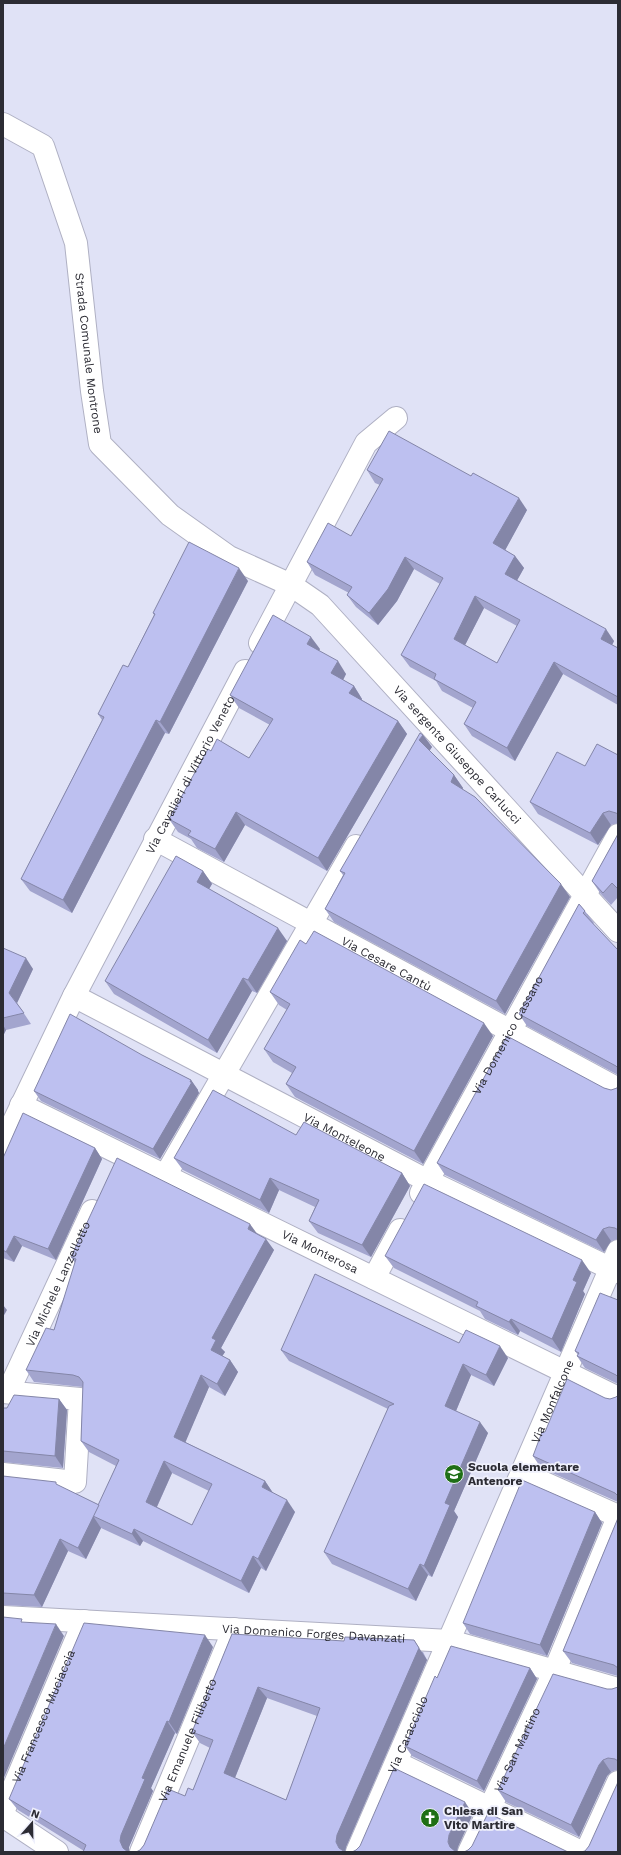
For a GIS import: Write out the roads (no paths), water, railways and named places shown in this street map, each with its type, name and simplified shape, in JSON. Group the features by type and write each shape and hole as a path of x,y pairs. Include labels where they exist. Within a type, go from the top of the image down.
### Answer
{"street":[{"name":"Strada Comunale Montrone","path":"3,124 43,146 76,244 92,391 100,444 170,515 229,557 291,585"},
{"name":"Via Cavalieri di Vittorio Veneto","path":"3,1144 74,996 155,839 366,443 396,418"},
{"name":"Via sergente Giuseppe Carlucci","path":"291,585 320,605 618,931"},
{"path":"416,744 428,723"},
{"path":"165,1176 368,826"},
{"name":"Via Domenico Cassano","path":"374,1278 618,834"},
{"name":"Via Cesare Cantù","path":"155,839 618,1090"},
{"name":"Via Monteleone","path":"74,996 428,1181 616,1264"},
{"name":"Via Monterosa","path":"21,1105 116,1161 165,1176 618,1398"},
{"name":"Via Michele Lanzellotto","path":"5,1392 102,1190"},
{"name":"Via Monfalcone","path":"450,1640 566,1373 616,1264"},
{"path":"3,1474 75,1482 80,1399 5,1392"},
{"path":"522,1473 618,1516"},
{"name":"Via San Martino","path":"469,1852 555,1670 618,1516"},
{"name":"Via Domenico Forges Davanzati","path":"3,1617 450,1640 618,1688"},
{"name":"Via Francesco Muciaccia","path":"3,1812 84,1621"},
{"name":"Via Emanuele Filiberto","path":"141,1852 234,1629"},
{"name":"Via Caracciolo","path":"357,1852 450,1640"},
{"path":"397,1763 581,1852"},
{"path":"586,1852 618,1782"},
{"path":"3,1816 57,1852"}],"place":[{"name":"Scuola elementare Antenore","path":"454,1474"},
{"name":"Chiesa di San Vito Martire","path":"430,1818"}]}
